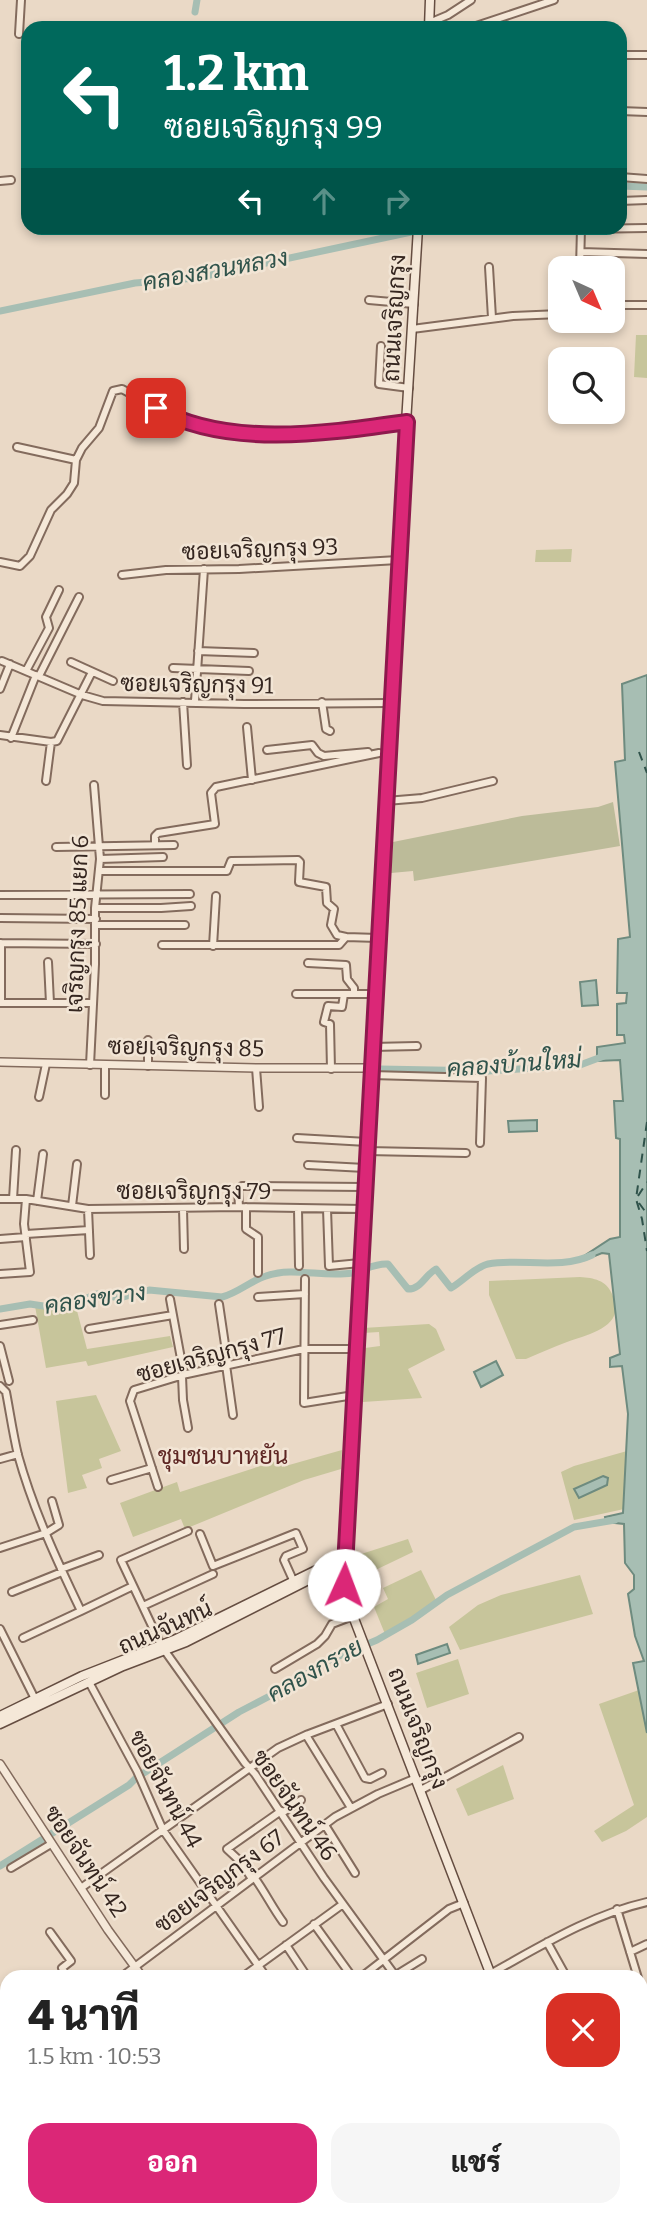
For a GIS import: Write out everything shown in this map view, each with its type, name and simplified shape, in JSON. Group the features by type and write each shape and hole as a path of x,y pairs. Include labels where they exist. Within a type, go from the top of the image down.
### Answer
{"main road":[{"path":"429,21 430,0"},
{"name":"ถนนเจริญกรุง","path":"418,235 390,703 383,753 386,801 344,1591 489,1970"},
{"path":"344,1591 330,1578 316,1572 337,1553 346,1540"},
{"name":"ถนนจันทน์","path":"0,1724 344,1560"},
{"name":"ถนนจันทน์","path":"0,1716 100,1668 163,1648 293,1580 316,1572"}],"street":[{"path":"19,34 21,0"},
{"path":"437,21 471,0"},
{"path":"491,21 554,0"},
{"path":"627,55 647,55"},
{"path":"627,111 647,112"},
{"path":"627,178 647,179"},
{"path":"0,181 11,180"},
{"path":"627,201 647,200"},
{"path":"627,228 647,228"},
{"path":"581,235 581,256"},
{"path":"581,252 647,254"},
{"path":"489,267 492,318"},
{"path":"369,300 414,304"},
{"path":"625,305 647,305"},
{"path":"412,329 492,318 548,315"},
{"path":"381,346 379,384 409,388"},
{"path":"0,562 20,566 30,556 51,510 74,483 76,460 82,448 99,428 113,391 122,389 173,418 230,433 343,429 407,422"},
{"path":"17,447 76,460"},
{"name":"ซอยเจริญกรุง 93","path":"122,575 166,570 398,560"},
{"path":"195,701 204,569"},
{"path":"26,671 48,628 46,617 60,590"},
{"path":"11,738 38,676 79,597"},
{"path":"198,651 254,653"},
{"name":"ซอยเจริญกรุง 91","path":"2,660 82,695 103,701 390,703"},
{"path":"71,662 113,681"},
{"path":"0,689 10,664"},
{"path":"173,668 249,671"},
{"path":"0,735 57,741 92,672"},
{"path":"183,702 187,765"},
{"path":"322,702 326,729 330,731"},
{"path":"247,727 252,780"},
{"path":"46,781 51,742"},
{"path":"267,750 312,745 324,756 360,752 383,753"},
{"path":"155,845 155,836 158,833 215,824 211,793 216,786 383,753"},
{"path":"386,801 422,798 493,781"},
{"name":"เจริญกรุง 85 แยก 6","path":"90,1065 100,859 94,785"},
{"path":"56,847 174,845"},
{"path":"100,859 163,857"},
{"path":"99,871 228,870 232,861 298,860 299,883 326,887 327,903 334,909 331,927 337,935 378,938"},
{"path":"0,895 190,894"},
{"path":"213,946 216,896"},
{"path":"96,908 191,906"},
{"path":"0,918 185,925"},
{"path":"162,945 339,945 346,937"},
{"path":"93,1003 0,1003 1,943 96,944"},
{"path":"48,962 50,1003"},
{"path":"308,963 346,965 347,979 355,988 354,993"},
{"path":"296,994 375,994"},
{"path":"331,1069 330,1024 324,1023 328,1006 342,1007 344,994"},
{"path":"148,1040 148,1066"},
{"path":"372,1046 417,1046"},
{"name":"ซอยเจริญกรุง 85","path":"0,1062 371,1071"},
{"path":"39,1097 46,1063"},
{"path":"105,1065 105,1095"},
{"path":"256,1068 259,1107"},
{"path":"371,1071 482,1079 480,1143"},
{"path":"297,1138 467,1153"},
{"path":"13,1199 16,1150"},
{"path":"37,1201 43,1154"},
{"path":"72,1206 77,1164"},
{"path":"308,1165 365,1168"},
{"path":"258,1273 258,1237 246,1229 238,1189 242,1186 364,1187"},
{"name":"ซอยเจริญกรุง 79","path":"0,1199 26,1199 88,1209 363,1209"},
{"path":"0,1274 30,1272 24,1224 26,1199"},
{"path":"88,1209 90,1255"},
{"path":"183,1209 184,1249"},
{"path":"298,1209 299,1266"},
{"path":"327,1209 329,1266 360,1268"},
{"path":"0,1239 89,1230"},
{"path":"305,1279 304,1403 354,1395"},
{"path":"258,1297 304,1294"},
{"path":"170,1299 183,1376 183,1400 188,1428"},
{"path":"219,1304 233,1415"},
{"path":"89,1329 173,1315"},
{"path":"0,1325 33,1320"},
{"path":"0,1346 9,1381"},
{"name":"ซอยเจริญกรุง 77","path":"158,1487 130,1401 131,1394 140,1387 304,1349 356,1349"},
{"path":"0,1386 6,1391 18,1454 46,1533 81,1611"},
{"path":"0,1459 18,1454"},
{"path":"111,1480 152,1468"},
{"path":"0,1548 46,1533 59,1525 52,1501"},
{"name":"ซอยจันทน์ 46","path":"188,1531 121,1560 163,1648 392,1970"},
{"path":"200,1534 213,1566 296,1533 303,1549 286,1556 284,1560 293,1580"},
{"path":"12,1591 99,1555"},
{"path":"143,1606 213,1574"},
{"path":"23,1639 134,1586"},
{"path":"275,1669 317,1644 332,1624 353,1616"},
{"path":"0,1629 35,1699"},
{"name":"ซอยจันทน์ 44","path":"89,1682 137,1771 163,1830 261,1970"},
{"path":"81,1888 278,1748 388,1704"},
{"path":"336,1724 365,1778 370,1779 382,1773"},
{"path":"306,1735 351,1808"},
{"path":"421,1790 519,1737"},
{"name":"ซอยจันทน์ 42","path":"0,1764 138,1970"},
{"name":"ซอยเจริญกรุง 67","path":"130,1970 325,1825 378,1794 416,1778"},
{"path":"283,1922 269,1902 269,1897 227,1849 301,1800"},
{"path":"325,1825 355,1873"},
{"path":"11,1868 51,1843"},
{"path":"501,1970 547,1942 617,1909 647,1902"},
{"path":"370,1970 449,1909 464,1903"},
{"path":"251,1970 343,1904"},
{"path":"617,1909 636,1970"},
{"path":"314,1924 347,1970"},
{"path":"50,1932 71,1961 62,1968 63,1970"},
{"path":"547,1942 561,1970"},
{"path":"630,1952 647,1944"},
{"path":"286,1945 303,1970"},
{"path":"406,1970 422,1959"}],"shaded area":[{"path":"636,335 647,335 647,378 634,377"},
{"path":"572,549 571,562 535,562 536,550"},
{"path":"647,675 647,1733 633,1663 644,1661 635,1636 628,1594 634,1589 634,1575 625,1563 624,1524 606,1522 605,1517 623,1513 628,1414 622,1366 610,1367 610,1358 620,1354 609,1254 602,1253 585,1260 584,1256 610,1239 620,1237 620,1139 616,1138 614,1101 623,1101 620,1060 597,1061 597,1047 625,1043 624,1035 617,1035 617,1004 626,1003 627,993 617,993 618,939 630,937 615,762 625,760 622,684"},
{"path":"596,980 598,1005 582,1006 580,982"},
{"path":"537,1120 537,1131 509,1132 508,1121"},
{"path":"580,1277 599,1281 609,1289 616,1305 610,1322 595,1332 526,1359 516,1359 489,1295 489,1281"},
{"path":"35,1306 51,1309 76,1307 87,1349 170,1336 173,1347 88,1366 86,1361 46,1368"},
{"path":"429,1324 436,1329 445,1350 408,1369 422,1398 363,1402 365,1348 380,1346 379,1332 363,1333 363,1328"},
{"path":"496,1361 503,1375 481,1387 474,1372"},
{"path":"96,1395 121,1451 99,1459 102,1468 82,1475 87,1488 68,1493 56,1401"},
{"path":"342,1450 341,1469 304,1480 185,1529 181,1519 133,1537 120,1503 177,1482 180,1492 279,1460 282,1467"},
{"path":"627,1451 624,1509 574,1520 561,1472"},
{"path":"603,1476 608,1478 607,1485 579,1498 574,1489"},
{"path":"408,1539 413,1552 365,1575 352,1574 355,1556"},
{"path":"421,1570 436,1600 385,1634 374,1607 388,1599 383,1588"},
{"path":"580,1575 593,1614 460,1650 449,1627 478,1605 501,1595"},
{"path":"447,1644 450,1653 418,1664 416,1655"},
{"path":"458,1659 469,1694 427,1708 416,1673"},
{"path":"639,1690 647,1733 647,1817 602,1842 594,1831 634,1805 599,1704"},
{"path":"503,1765 514,1799 468,1816 456,1789"}],"green space":[{"path":"613,802 620,846 414,881 413,871 391,873 393,842 522,816 598,807"}],"waterway":[{"path":"195,12 197,0"},
{"name":"คลองสวนหลวง","path":"627,186 647,187"},
{"name":"คลองสวนหลวง","path":"0,311 135,283 196,278 397,235"},
{"name":"คลองบ้านใหม่","path":"380,1069 488,1071 580,1065 604,1056"},
{"name":"คลองขวาง","path":"0,1309 30,1304 50,1307 70,1305 97,1294 120,1298 149,1290 222,1297 276,1273 341,1274 383,1264 388,1264 408,1289 416,1287 436,1269 451,1288 488,1264 567,1262 592,1255"},
{"name":"คลองกรวย","path":"0,1866 239,1712 287,1687 327,1661 377,1640 412,1620 447,1595 574,1527 615,1520"}],"ferry route":[{"path":"639,752 647,773"},
{"path":"647,1122 636,1199 647,1251"},
{"path":"638,1196 647,1182"},
{"path":"639,1203 647,1214"}],"district":[{"name":"ชุมชนบาหยัน","path":"223,1456"}],"route":[{"path":"156,408 173,418 230,433 343,429 407,422 344,1585"}]}
